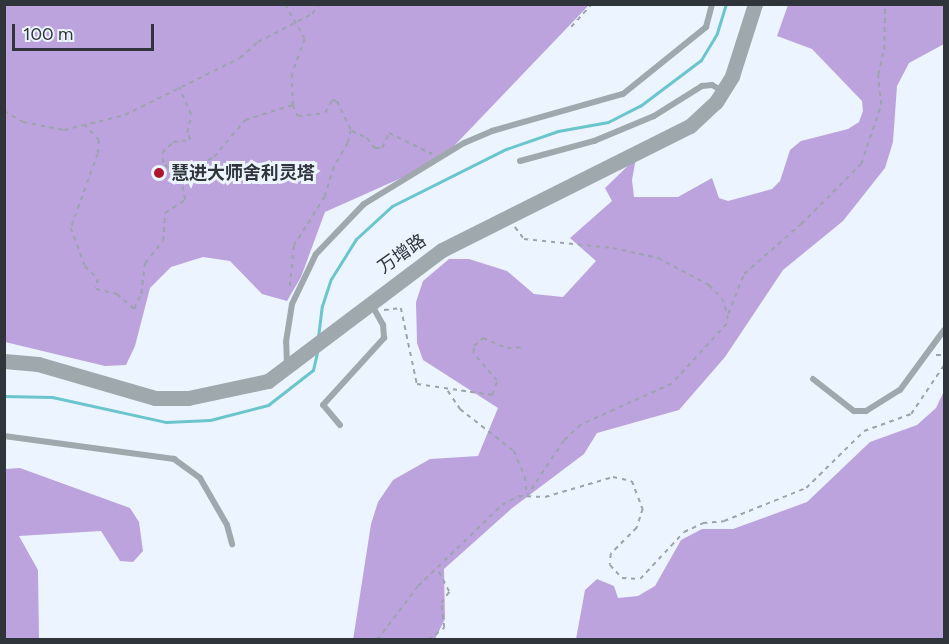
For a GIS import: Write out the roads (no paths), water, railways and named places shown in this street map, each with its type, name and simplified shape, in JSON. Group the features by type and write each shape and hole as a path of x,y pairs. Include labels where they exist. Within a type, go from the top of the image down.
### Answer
{"street":[{"name":"万增路","path":"4,361 38,364 155,398 188,398 268,381 328,334 373,306 442,250 690,126 723,91 747,37 755,4"}],"lane":[{"path":"293,361 286,342 292,304 316,254 342,223 364,204 438,159 492,131 623,94 706,27 712,4"},
{"path":"520,161 594,141 654,116 702,86 712,85 723,91"},
{"path":"340,425 323,405 384,338 383,325 373,306"},
{"path":"813,379 854,411 866,411 900,390 945,330"},
{"path":"4,436 174,459 200,478 227,525 232,544"}],"waterway":[{"path":"318,337 322,306 331,279 356,239 392,206 506,149 558,131 608,122 640,106 701,60 717,33 726,4"},
{"path":"4,396 52,397 166,422 210,420 268,405 313,370 317,352"}],"place":[{"name":"慧进大师舍利灵塔","path":"159,173"}]}
